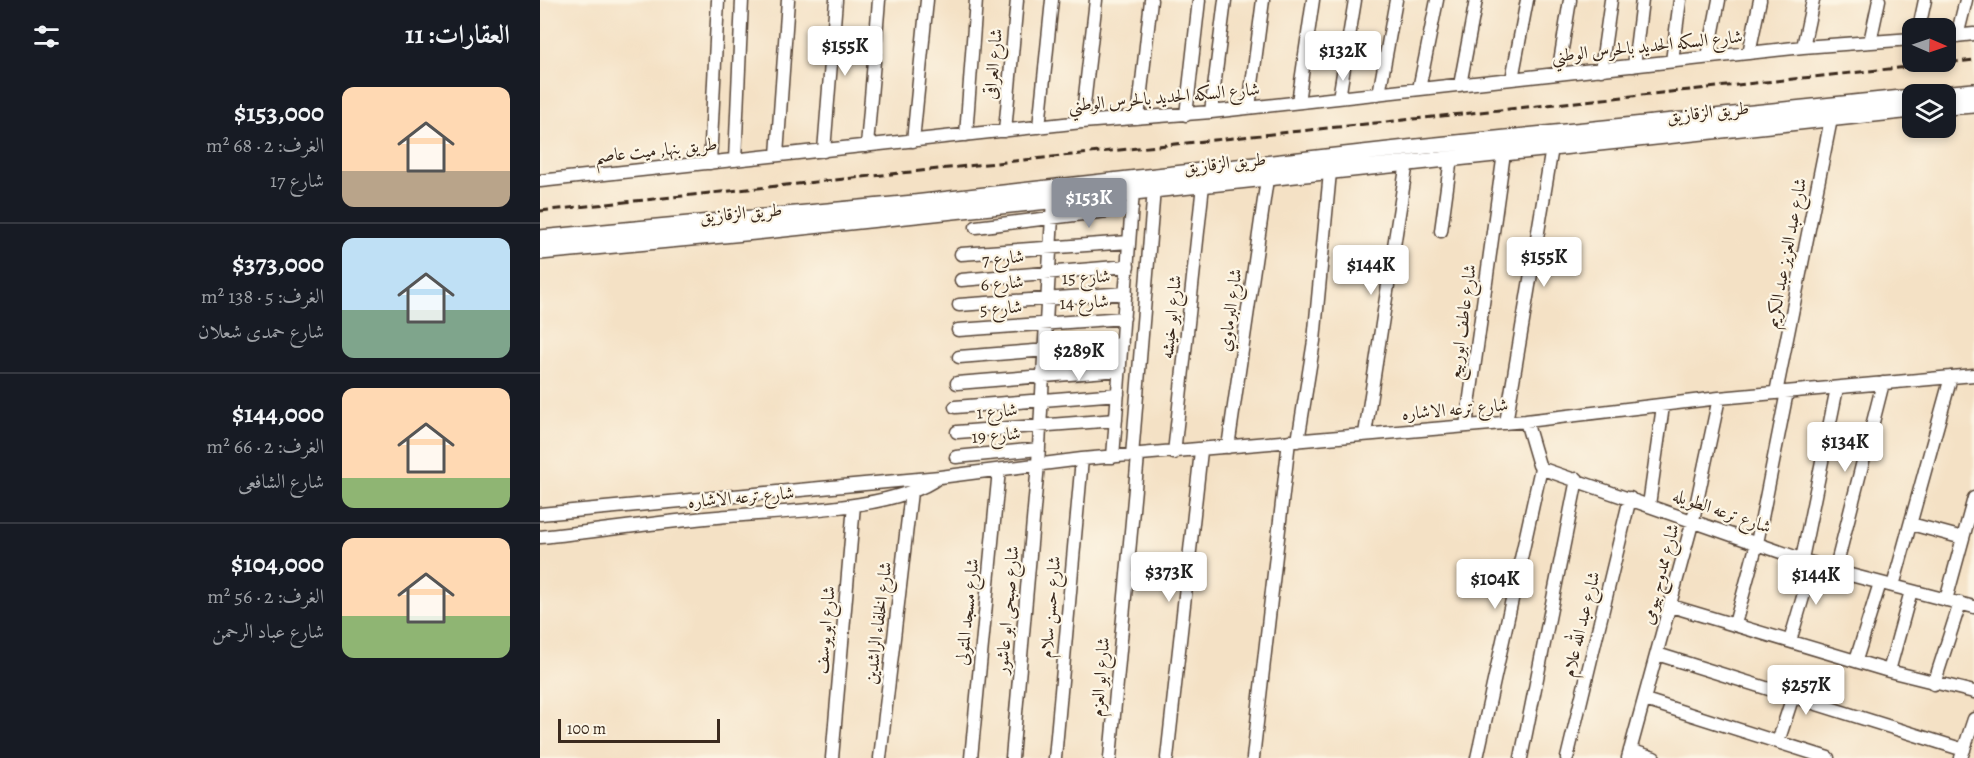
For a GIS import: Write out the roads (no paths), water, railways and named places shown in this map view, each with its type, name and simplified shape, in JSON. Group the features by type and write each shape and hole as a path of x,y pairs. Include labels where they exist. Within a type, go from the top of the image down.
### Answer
{"main road":[{"path":"1956,93 1974,91"},
{"name":"طريق الزقازيق","path":"540,252 766,231 1133,191 1159,184 1203,185 1552,148 1902,99"},
{"path":"1956,106 1974,105"},
{"name":"طريق الزقازيق","path":"540,238 904,204 1159,184 1754,120 1831,119 1902,111"}],"street":[{"path":"710,163 718,0"},
{"path":"735,160 742,0"},
{"path":"777,154 788,0"},
{"path":"825,151 836,0"},
{"path":"867,146 879,0"},
{"path":"913,141 927,0"},
{"path":"966,135 976,0"},
{"name":"شارع العراقى","path":"1005,131 1017,0"},
{"path":"1039,127 1052,0"},
{"path":"1082,122 1096,0"},
{"path":"1138,118 1151,0"},
{"path":"1186,115 1199,0"},
{"path":"1211,112 1224,0"},
{"path":"1249,107 1263,0"},
{"path":"1298,102 1313,0"},
{"path":"1339,98 1355,0"},
{"path":"1379,94 1396,0"},
{"path":"1419,89 1437,0"},
{"path":"1460,85 1476,0"},
{"path":"1512,79 1527,0"},
{"path":"1558,74 1570,0"},
{"path":"1601,69 1611,0"},
{"path":"1634,66 1642,0"},
{"path":"1672,61 1680,0"},
{"path":"1708,57 1719,0"},
{"path":"1749,53 1760,0"},
{"path":"1803,48 1813,0"},
{"path":"1870,42 1879,0"},
{"path":"1921,18 1925,0"},
{"path":"1956,25 1966,0"},
{"path":"1956,36 1974,34"},
{"name":"شارع السكه الحديد بالحرس الوطني","path":"777,154 825,151 1082,122 1186,115 1708,57 1902,40"},
{"name":"شارع عبد العزيز عبد الكريم","path":"1735,624 1757,543 1831,119"},
{"path":"1506,423 1552,148"},
{"name":"شارع عاطف ابوربيع","path":"1466,426 1504,153"},
{"name":"طريق بنها, ميت عاصم","path":"540,181 777,154"},
{"path":"1441,231 1451,158"},
{"path":"1365,434 1407,162"},
{"path":"1253,758 1294,441 1314,341 1330,172"},
{"name":"شارع البرماوي","path":"1228,447 1267,179"},
{"name":"شارع ابو العزم","path":"1110,758 1159,184"},
{"name":"شارع ابو خيشه","path":"1174,453 1203,185"},
{"path":"1113,457 1133,191"},
{"name":"شارع صبحى ابو عاشور","path":"1011,758 1038,464 1053,199"},
{"path":"976,227 1132,208"},
{"path":"961,254 1129,242"},
{"name":"شارع 7","path":"961,280 1128,266"},
{"name":"شارع 15","path":"1048,297 1126,293"},
{"name":"شارع 6","path":"959,305 1048,297"},
{"name":"شارع 14","path":"1046,322 1124,318"},
{"name":"شارع 5","path":"958,330 1046,322"},
{"path":"959,357 1122,344"},
{"path":"957,383 1120,370"},
{"name":"شارع ترعه الاشاره","path":"540,514 940,477 1082,459 1201,451 1365,434 1506,423 1719,398 1974,375"},
{"path":"1856,660 1911,525 1951,377"},
{"path":"1835,571 1883,383"},
{"path":"1790,641 1808,561 1837,388"},
{"path":"955,407 1118,394"},
{"name":"شارع ممدوح بيومى","path":"1629,754 1693,520 1719,398"},
{"path":"1649,505 1663,406"},
{"name":"شارع 1","path":"957,432 1116,420"},
{"path":"1477,758 1541,468 1526,421"},
{"name":"شارع 19","path":"956,457 1039,449"},
{"path":"1167,758 1201,451"},
{"name":"شارع حسن سلام","path":"1055,758 1082,459"},
{"name":"شارع ترعه الطويله","path":"1541,468 1835,571 1974,607"},
{"name":"شارع مسجد المتولى","path":"971,758 999,470"},
{"name":"شارع ترعه الاشاره","path":"540,537 716,517 854,505 911,492 940,477"},
{"path":"1521,758 1577,479"},
{"name":"شارع الخلفاء الراشدين","path":"880,758 911,492"},
{"name":"شارع عبد الله علام","path":"1567,758 1630,498"},
{"path":"1946,600 1974,498"},
{"name":"شارع ابويوسف","path":"831,758 854,505"},
{"path":"1911,525 1963,538"},
{"path":"1889,671 1911,591"},
{"path":"1934,684 1960,603"},
{"path":"1671,606 1934,684 1974,692"},
{"path":"1657,654 1793,696 1962,754 1974,719"},
{"path":"1778,742 1793,696"},
{"path":"1645,700 1828,758"},
{"path":"1629,754 1654,758"}],"railway":[{"path":"540,211 1974,60"}]}
